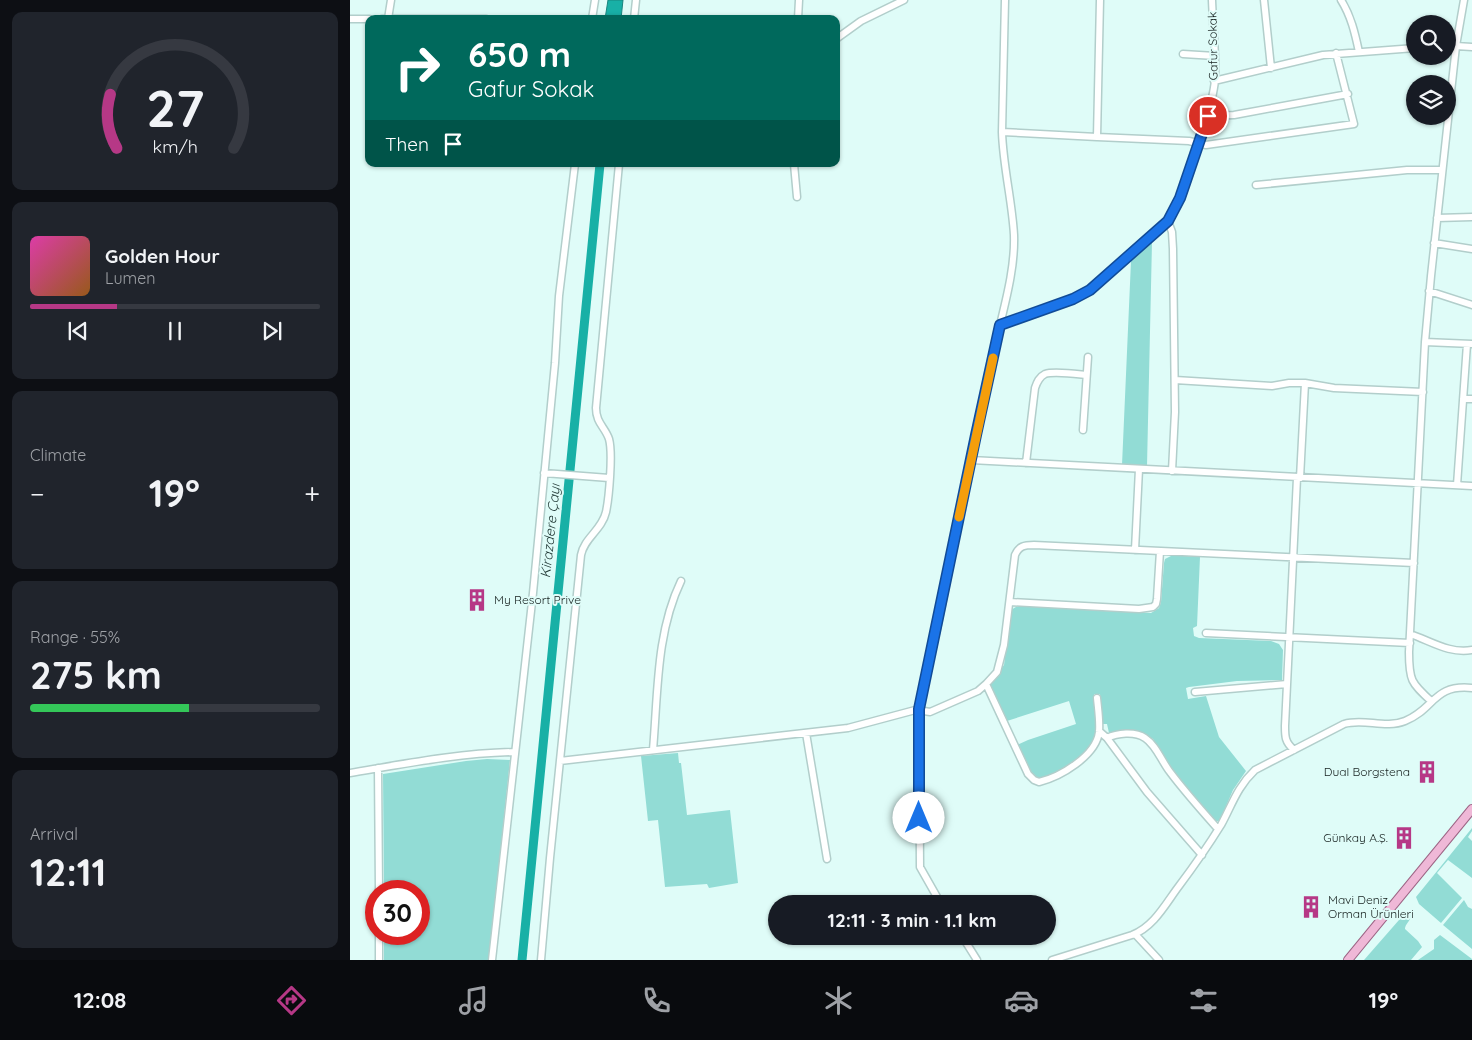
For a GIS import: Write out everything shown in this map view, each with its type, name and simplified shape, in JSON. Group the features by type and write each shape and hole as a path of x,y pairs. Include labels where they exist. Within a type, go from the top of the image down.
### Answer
{"main road":[{"path":"1348,960 1472,809"},
{"path":"1354,960 1472,816"}],"street":[{"path":"389,15 391,0"},
{"path":"593,15 595,0"},
{"path":"634,15 636,0"},
{"path":"798,15 799,0"},
{"path":"884,0 886,8"},
{"path":"840,36 861,22 904,0"},
{"path":"936,895 920,867 919,709 1011,274 1014,235 1002,132 1005,0"},
{"path":"1097,137 1100,0"},
{"name":"Gafur Sokak","path":"1000,325 1073,299 1090,290 1168,221 1180,198 1208,116 1214,82 1215,56 1212,0"},
{"path":"1264,0 1271,68"},
{"path":"1341,0 1353,26 1359,52"},
{"path":"1464,0 1456,46 1472,48"},
{"path":"350,19 365,19"},
{"path":"1214,82 1336,53 1406,49"},
{"path":"1002,132 1216,144 1354,124 1348,94 1336,53"},
{"path":"1183,54 1215,56"},
{"path":"1431,701 1417,688 1412,680 1409,667 1410,634 1425,342 1454,65"},
{"path":"1208,116 1234,115 1348,94"},
{"path":"492,960 547,474 558,296 575,167"},
{"path":"541,960 582,548 599,527 606,508 606,478 611,453 609,439 597,419 596,408 619,167"},
{"path":"794,167 797,198"},
{"path":"1256,185 1407,170 1442,170"},
{"path":"1437,218 1472,217"},
{"path":"1168,221 1173,239 1175,380 1172,471"},
{"path":"1434,243 1472,249"},
{"path":"1429,291 1472,305"},
{"path":"1425,342 1469,344 1457,485"},
{"path":"1083,430 1088,357"},
{"path":"1026,463 1035,388 1038,379 1045,374 1052,373 1086,375"},
{"path":"1175,380 1272,386 1305,383 1334,388 1423,392"},
{"path":"1294,750 1288,744 1285,734 1292,558 1305,383"},
{"path":"1463,399 1472,399"},
{"path":"971,460 1472,486"},
{"path":"1135,550 1139,469"},
{"path":"547,474 606,478"},
{"path":"560,761 848,728 919,709 924,712 930,712 978,690 997,672 1001,660 1015,555 1018,549 1023,546 1414,563"},
{"path":"1010,602 1153,607 1157,599 1160,551"},
{"path":"653,750 664,632 674,597 681,581"},
{"path":"1206,633 1410,643"},
{"path":"1410,634 1441,647 1459,651 1472,650"},
{"path":"986,684 1028,774 1036,782 1048,780 1081,761 1094,746 1099,731 1097,698"},
{"path":"1195,692 1287,684"},
{"path":"1052,960 1135,934 1146,927 1202,855 1236,794 1247,777 1255,770 1327,732 1349,723 1385,725 1405,721 1417,714 1440,693 1450,689 1472,688"},
{"path":"1099,731 1107,738 1147,792 1202,855"},
{"path":"806,733 827,859"},
{"path":"1107,738 1116,735 1132,734 1146,738 1170,772 1218,829"},
{"path":"350,773 462,756 515,752"},
{"path":"378,768 379,880"},
{"path":"1135,934 1159,960"},
{"path":"379,945 379,960"},
{"path":"968,945 977,960"}],"shaded area":[{"path":"608,0 623,0 621,15 606,15"},
{"path":"1152,242 1147,466 1122,465 1131,261"},
{"path":"1173,555 1200,557 1197,626 1193,628 1194,636 1199,638 1271,641 1279,644 1283,650 1282,680 1237,681 1186,688 1188,699 1206,696 1219,737 1246,771 1233,790 1219,821 1216,821 1177,778 1153,739 1142,733 1109,733 1107,724 1102,724 1100,694 1094,694 1096,734 1092,744 1073,764 1042,781 1032,777 1017,745 1076,724 1069,701 1007,721 990,684 1004,665 1011,611 1013,609 1019,606 1029,606 1151,613 1159,608 1161,602 1165,559"},
{"path":"678,753 679,763 681,763 687,815 730,810 738,883 709,888 707,884 665,887 658,820 648,821 641,756"},
{"path":"487,759 510,760 489,960 384,960 384,945 430,945 430,880 384,880 383,774"},
{"path":"1472,828 1468,837 1472,841 1472,878 1448,860 1437,873 1462,898 1441,923 1419,904 1416,897"},
{"path":"1464,900 1468,907 1472,909 1472,949 1443,925"},
{"path":"1406,912 1411,915 1405,929 1422,947 1411,960 1364,960"},
{"path":"1440,935 1472,960 1418,960 1434,949 1434,940"}],"waterway":[{"name":"Kirazdere Çayı","path":"522,960 600,167"}],"slow traffic":[{"path":"959,517 993,358"}],"place":[{"name":"My Resort Prive","path":"477,600"},
{"name":"Dual Borgstena","path":"1427,772"},
{"name":"Günkay A.Ş.","path":"1404,838"},
{"name":"Mavi Deniz Orman Ürünleri","path":"1311,907"}],"route":[{"path":"919,818 919,709 1000,325 1082,295 1100,282 1168,221 1180,198 1193,164 1208,116"}]}
